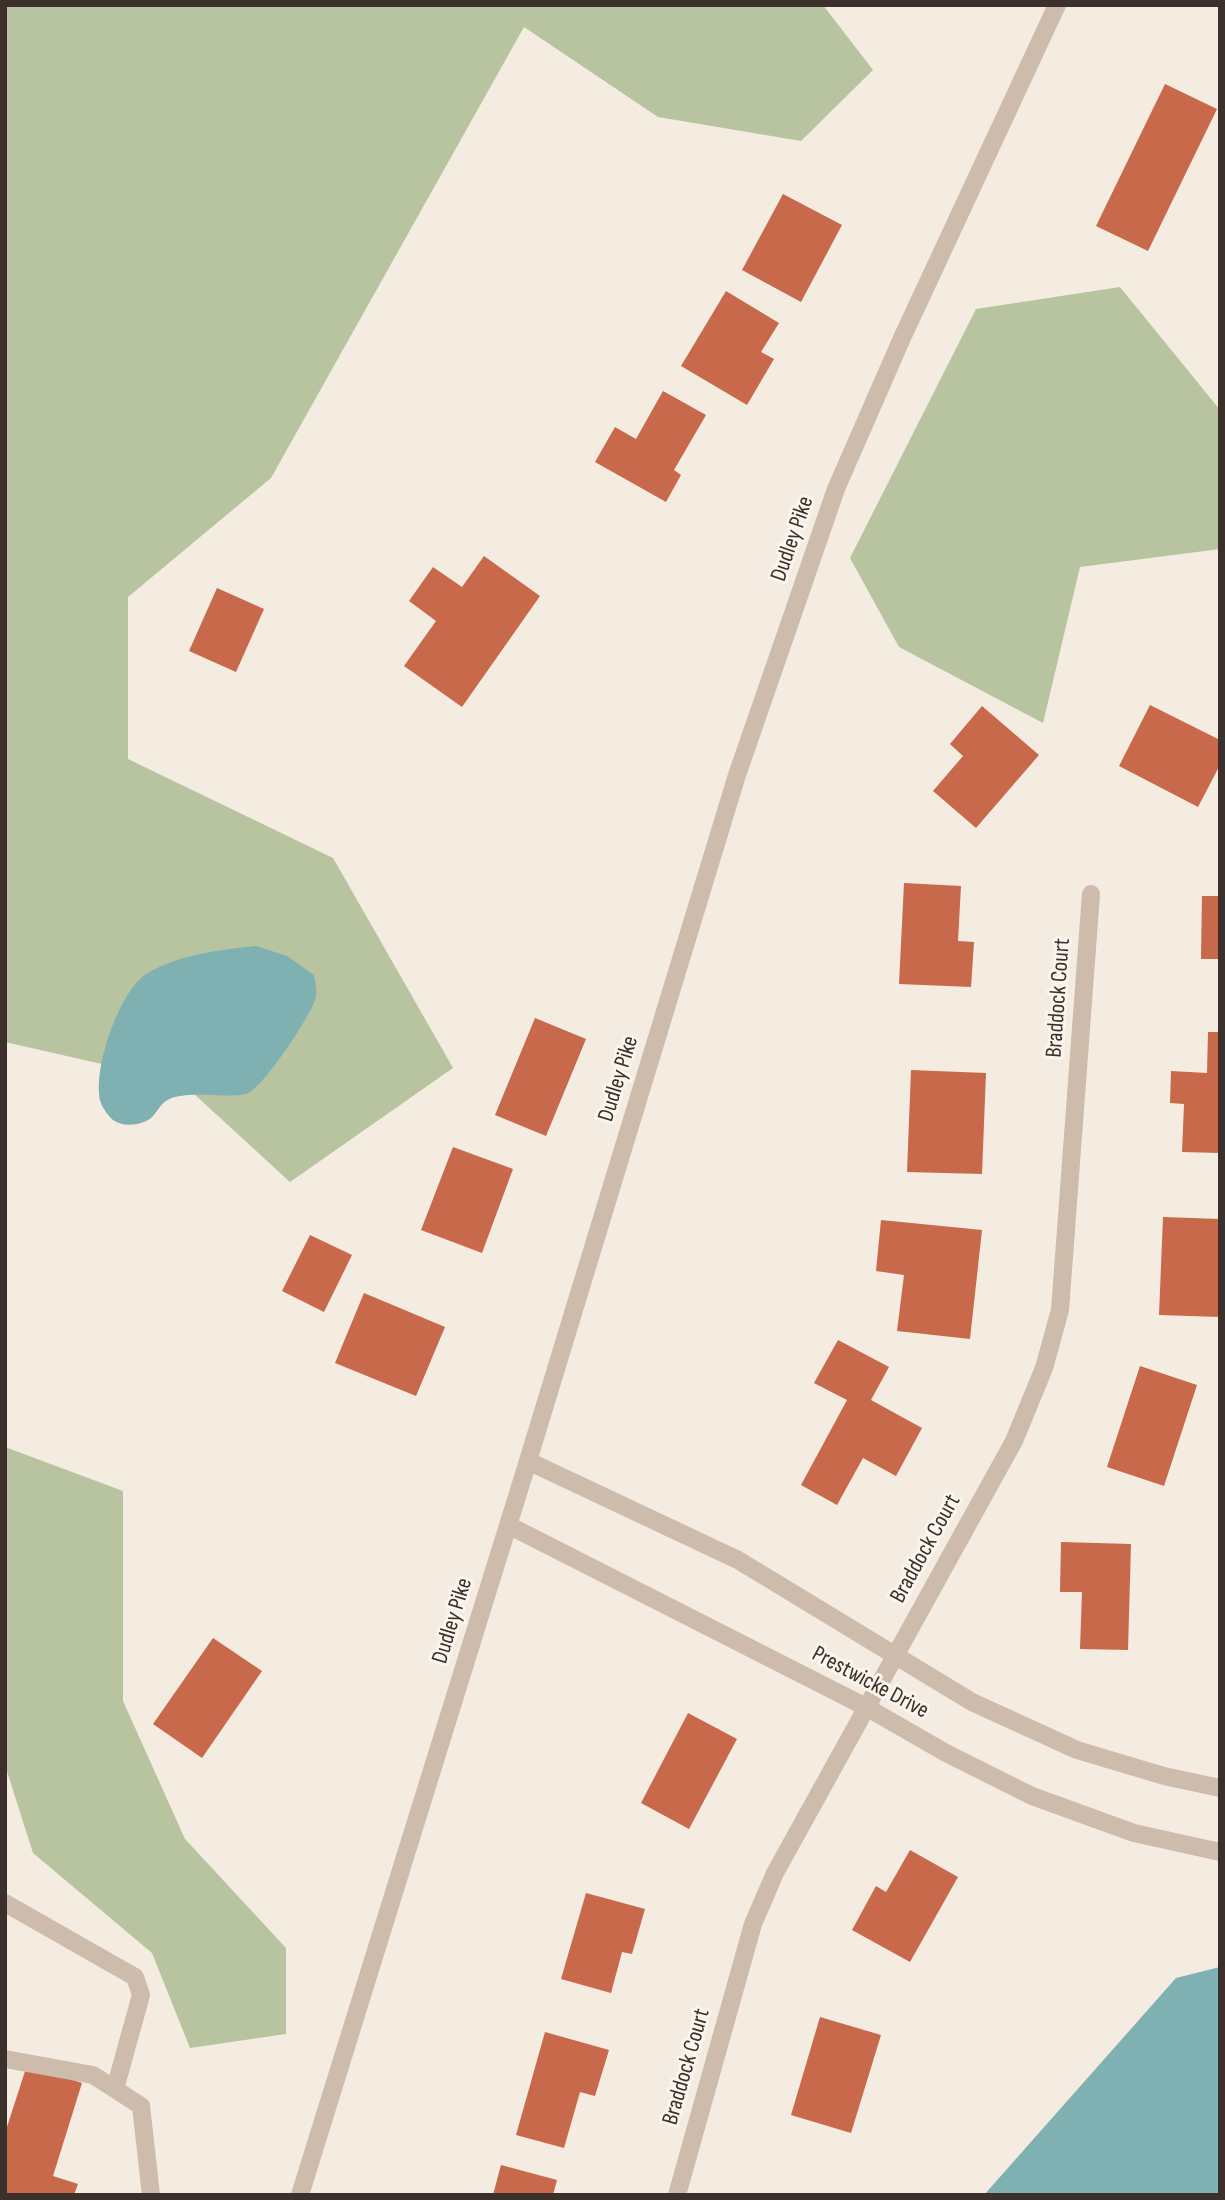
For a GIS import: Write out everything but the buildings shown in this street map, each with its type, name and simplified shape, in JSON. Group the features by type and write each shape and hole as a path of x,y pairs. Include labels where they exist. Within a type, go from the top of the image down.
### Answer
{"street":[{"name":"Dudley Pike","path":"300,2195 528,1461 733,787 836,489 902,338 1057,5"},
{"name":"Braddock Court","path":"677,2195 753,1924 775,1873 1014,1441 1044,1368 1060,1310 1091,894"},
{"name":"Prestwicke Drive","path":"528,1461 738,1560 972,1702 1077,1749 1164,1776 1220,1788"},
{"name":"Prestwicke Drive","path":"508,1525 866,1707 946,1753 1032,1796 1134,1833 1220,1852"},
{"path":"5,1903 135,1977 141,1995 115,2089"},
{"path":"5,2059 93,2075 141,2106 151,2195"}],"green space":[{"path":"5,5 823,5 873,70 801,141 658,117 524,27 271,478 128,597 128,759 333,858 453,1068 290,1182 181,1082 5,1042"},
{"path":"1120,287 1220,410 1220,549 1080,567 1043,723 899,647 850,558 976,309"},
{"path":"5,1447 123,1491 123,1701 185,1839 286,1948 286,2034 190,2048 152,1953 33,1853 5,1765"}],"water":[{"path":"256,946 287,956 314,975 316,991 306,1018 263,1080 246,1094 174,1097 164,1102 148,1120 139,1124 128,1125 113,1120 101,1103 100,1072 110,1032 127,995 148,973 174,961 215,951"},
{"path":"1220,1967 1220,2195 984,2195 1176,1978"}]}
